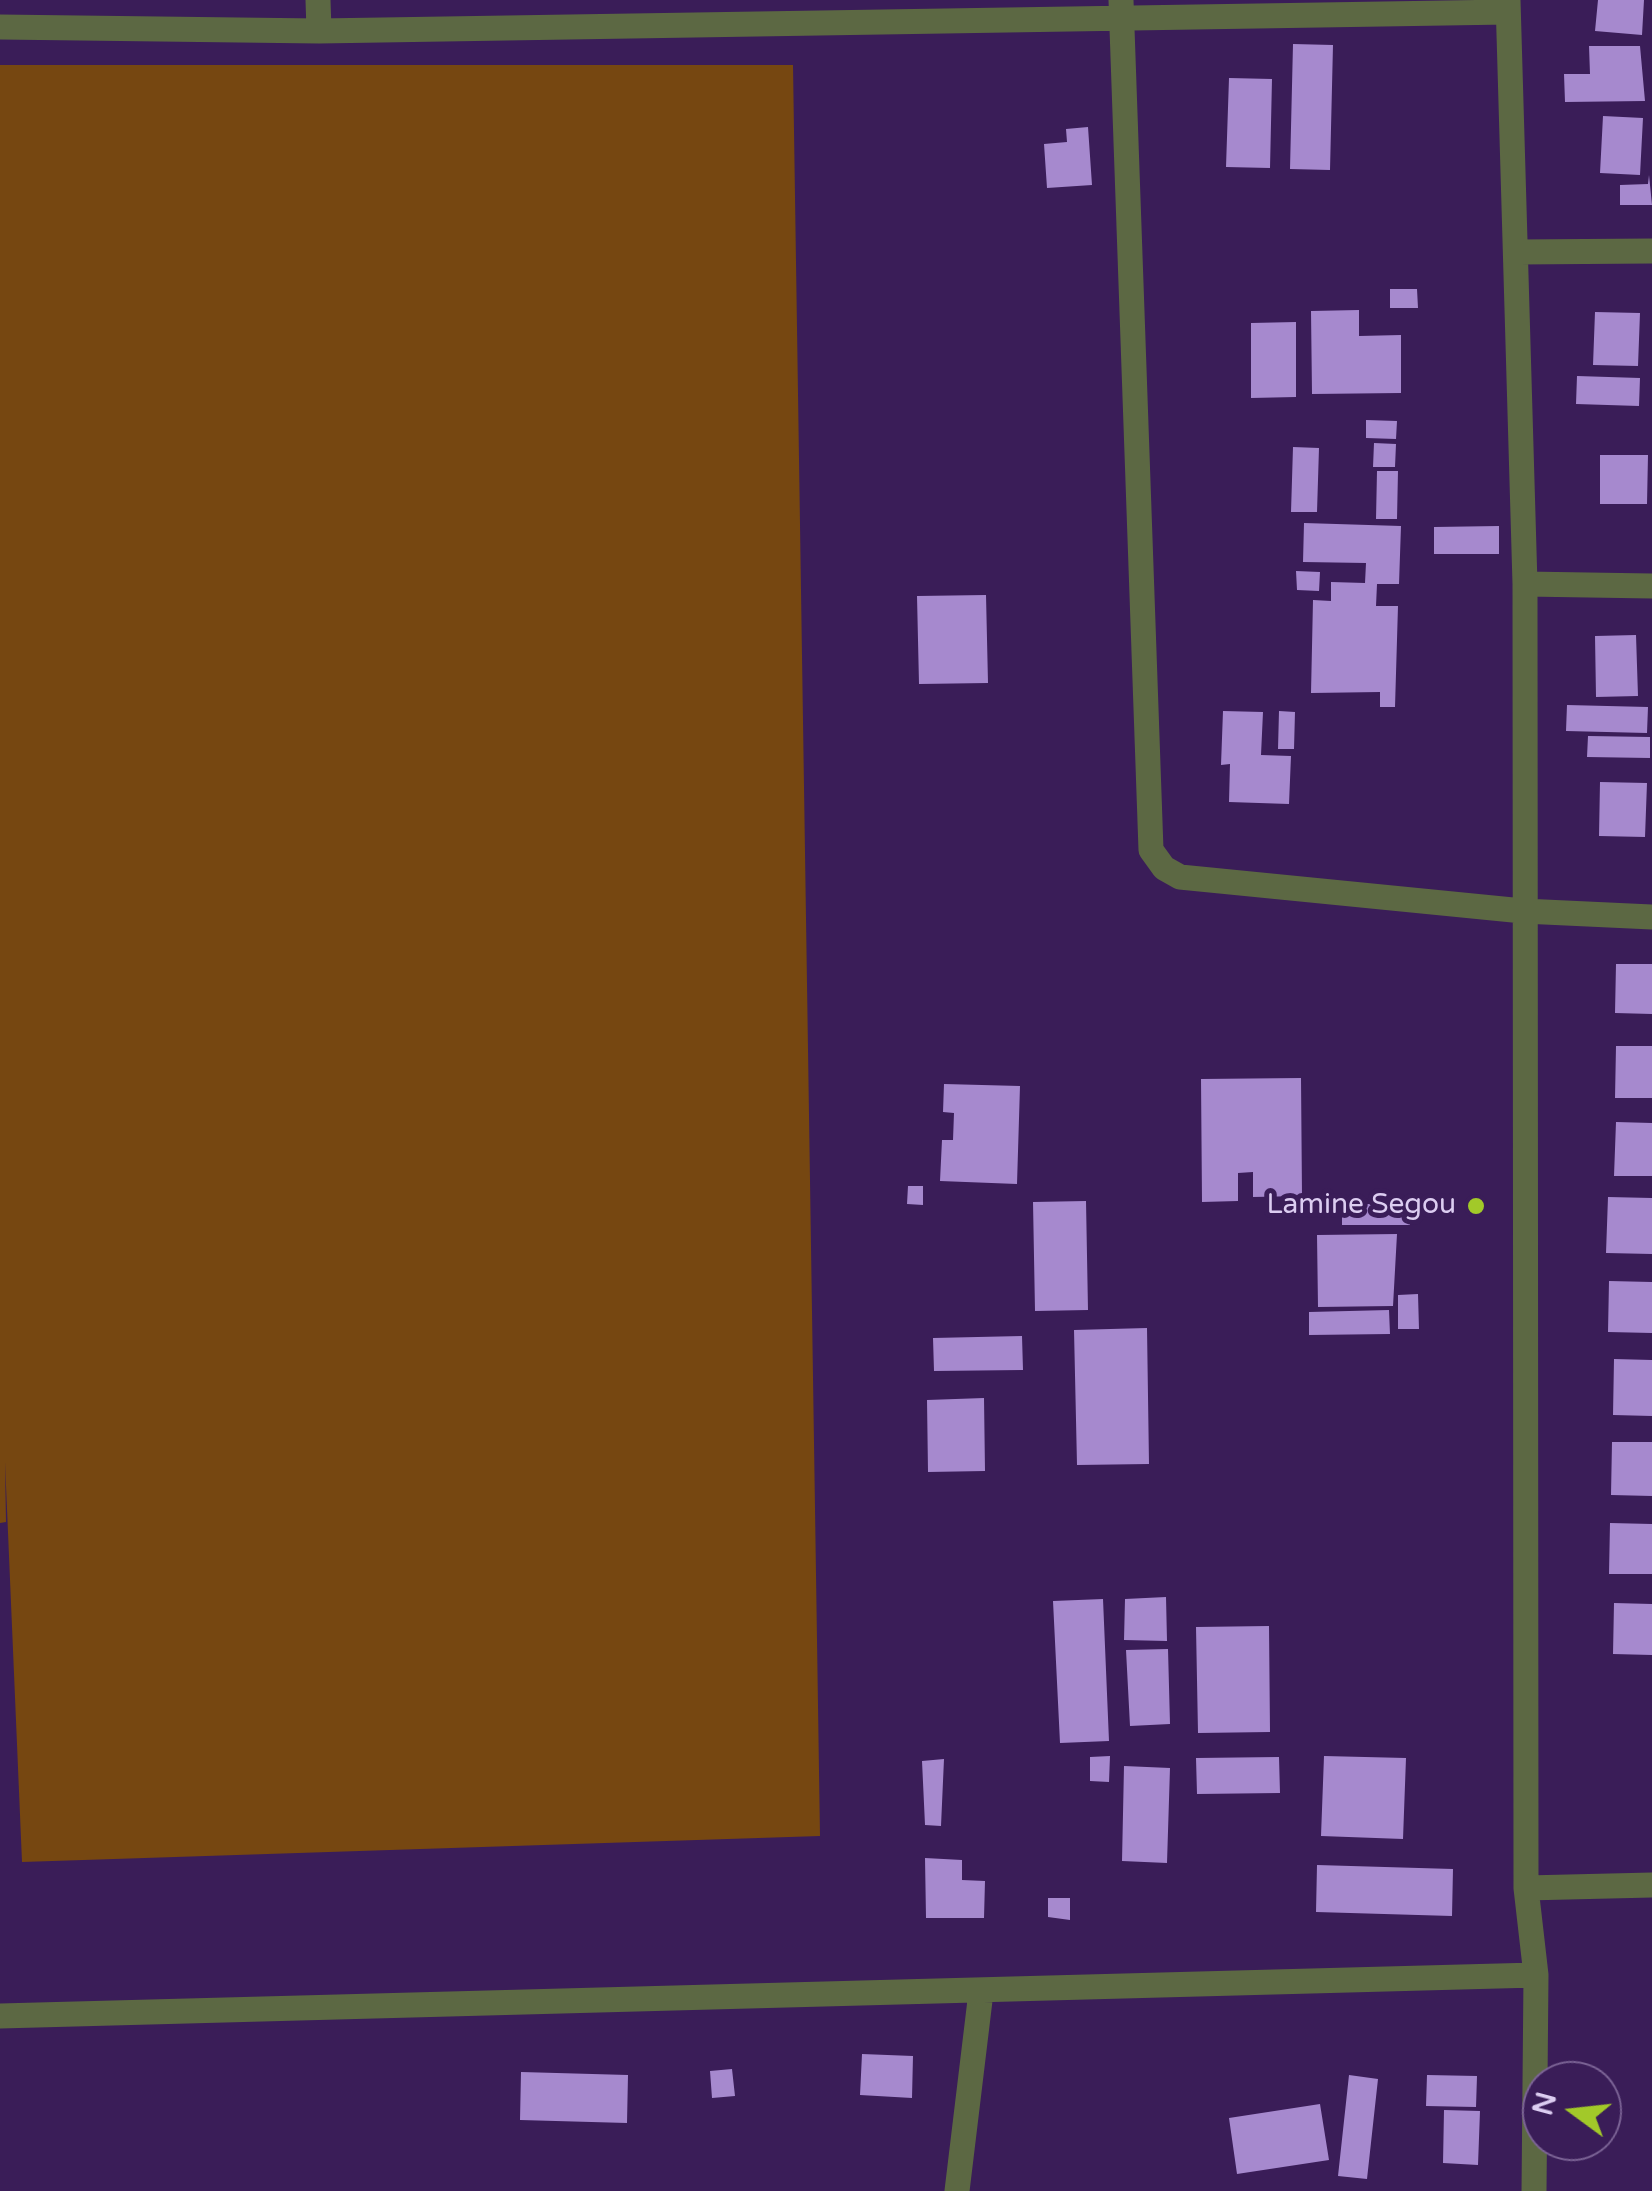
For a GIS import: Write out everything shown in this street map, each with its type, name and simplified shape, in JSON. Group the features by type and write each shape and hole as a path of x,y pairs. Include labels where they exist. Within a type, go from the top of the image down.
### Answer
{"street":[{"path":"318,0 319,31"},
{"path":"0,27 319,31 735,13 1508,6 1525,584 1522,911 1526,1888 1536,1975 1534,2191"},
{"path":"1121,10 1151,850 1164,868 1180,877 1522,911 1652,917"},
{"path":"1518,252 1652,251"},
{"path":"1525,584 1652,586"},
{"path":"1526,1888 1652,1885"},
{"path":"0,2016 1536,1975"},
{"path":"956,2191 981,1992"}],"shaded area":[{"path":"0,65 793,65 820,1836 22,1862 5,1462 6,1522 0,1523"}],"building":[{"path":"1598,0 1644,0 1642,35 1595,31"},
{"path":"1293,44 1333,45 1330,170 1290,169"},
{"path":"1589,46 1640,46 1645,101 1565,102 1564,74 1590,74"},
{"path":"1229,78 1272,79 1270,168 1226,167"},
{"path":"1603,116 1643,118 1640,175 1600,173"},
{"path":"1088,127 1092,185 1047,188 1044,144 1067,142 1066,129"},
{"path":"1649,175 1652,205 1620,205 1620,185 1648,184"},
{"path":"1390,289 1417,289 1418,308 1390,308"},
{"path":"1359,310 1359,336 1401,335 1401,393 1312,394 1311,311"},
{"path":"1595,312 1640,313 1638,366 1593,365"},
{"path":"1296,322 1296,397 1251,398 1251,323"},
{"path":"1577,376 1640,378 1639,406 1576,404"},
{"path":"1366,420 1397,421 1396,439 1366,438"},
{"path":"1374,443 1396,444 1395,467 1373,467"},
{"path":"1293,447 1319,448 1317,512 1291,512"},
{"path":"1600,455 1648,455 1647,504 1600,504"},
{"path":"1377,471 1398,471 1397,519 1376,519"},
{"path":"1304,523 1401,526 1399,584 1377,584 1376,606 1398,606 1395,707 1380,707 1380,692 1311,693 1313,600 1331,601 1331,582 1365,583 1366,563 1303,562"},
{"path":"1499,526 1499,554 1434,554 1434,527"},
{"path":"1296,571 1320,572 1319,591 1297,590"},
{"path":"986,595 988,683 919,684 917,596"},
{"path":"1636,635 1638,696 1596,697 1595,636"},
{"path":"1567,705 1648,707 1647,733 1566,731"},
{"path":"1223,711 1263,712 1261,755 1291,756 1289,804 1229,802 1230,764 1221,765"},
{"path":"1279,711 1295,712 1294,749 1278,749"},
{"path":"1588,736 1650,737 1650,758 1587,757"},
{"path":"1600,782 1647,783 1645,837 1599,836"},
{"path":"1616,964 1652,964 1652,1014 1615,1013"},
{"path":"1616,1046 1652,1046 1652,1098 1615,1098"},
{"path":"1301,1078 1302,1196 1253,1197 1253,1172 1238,1173 1238,1201 1202,1202 1201,1079"},
{"path":"944,1084 1020,1086 1017,1184 940,1181 942,1140 953,1140 954,1113 943,1112"},
{"path":"1616,1122 1652,1123 1652,1176 1614,1176"},
{"path":"908,1186 923,1186 923,1205 907,1204"},
{"path":"1608,1197 1652,1198 1652,1254 1606,1253"},
{"path":"1086,1201 1088,1310 1035,1311 1033,1202"},
{"path":"1342,1204 1411,1204 1410,1225 1342,1225"},
{"path":"1397,1234 1393,1306 1318,1307 1317,1235"},
{"path":"1609,1281 1652,1282 1652,1333 1608,1332"},
{"path":"1418,1294 1419,1329 1398,1329 1398,1295"},
{"path":"1389,1310 1390,1334 1309,1335 1309,1312"},
{"path":"1147,1328 1149,1464 1077,1465 1074,1330"},
{"path":"1022,1336 1023,1370 934,1371 933,1338"},
{"path":"1614,1359 1652,1360 1652,1416 1613,1415"},
{"path":"984,1398 985,1471 928,1472 927,1400"},
{"path":"1612,1442 1652,1442 1652,1496 1611,1495"},
{"path":"1610,1523 1652,1524 1652,1574 1609,1574"},
{"path":"1166,1597 1167,1641 1124,1640 1125,1599"},
{"path":"1103,1599 1109,1741 1060,1743 1053,1601"},
{"path":"1614,1603 1652,1604 1652,1655 1613,1654"},
{"path":"1269,1626 1270,1732 1198,1733 1196,1627"},
{"path":"1168,1649 1170,1724 1130,1726 1126,1650"},
{"path":"1110,1756 1109,1782 1090,1781 1090,1757"},
{"path":"1324,1756 1406,1758 1403,1839 1321,1836"},
{"path":"1279,1757 1280,1793 1197,1794 1196,1758"},
{"path":"944,1759 941,1826 925,1825 922,1761"},
{"path":"1124,1766 1170,1768 1167,1863 1122,1861"},
{"path":"925,1858 962,1860 962,1880 985,1881 984,1918 926,1918"},
{"path":"1317,1865 1453,1869 1452,1916 1316,1912"},
{"path":"1048,1898 1070,1898 1070,1920 1048,1917"},
{"path":"862,2054 913,2056 912,2098 860,2095"},
{"path":"732,2069 735,2096 712,2098 710,2071"},
{"path":"521,2072 628,2075 627,2123 520,2120"},
{"path":"1349,2075 1378,2079 1367,2179 1338,2176"},
{"path":"1427,2075 1477,2076 1476,2107 1426,2106"},
{"path":"1320,2104 1329,2160 1237,2174 1229,2118"},
{"path":"1444,2110 1480,2111 1478,2165 1443,2163"}],"place":[{"name":"Lamine Segou","path":"1476,1206"}]}
